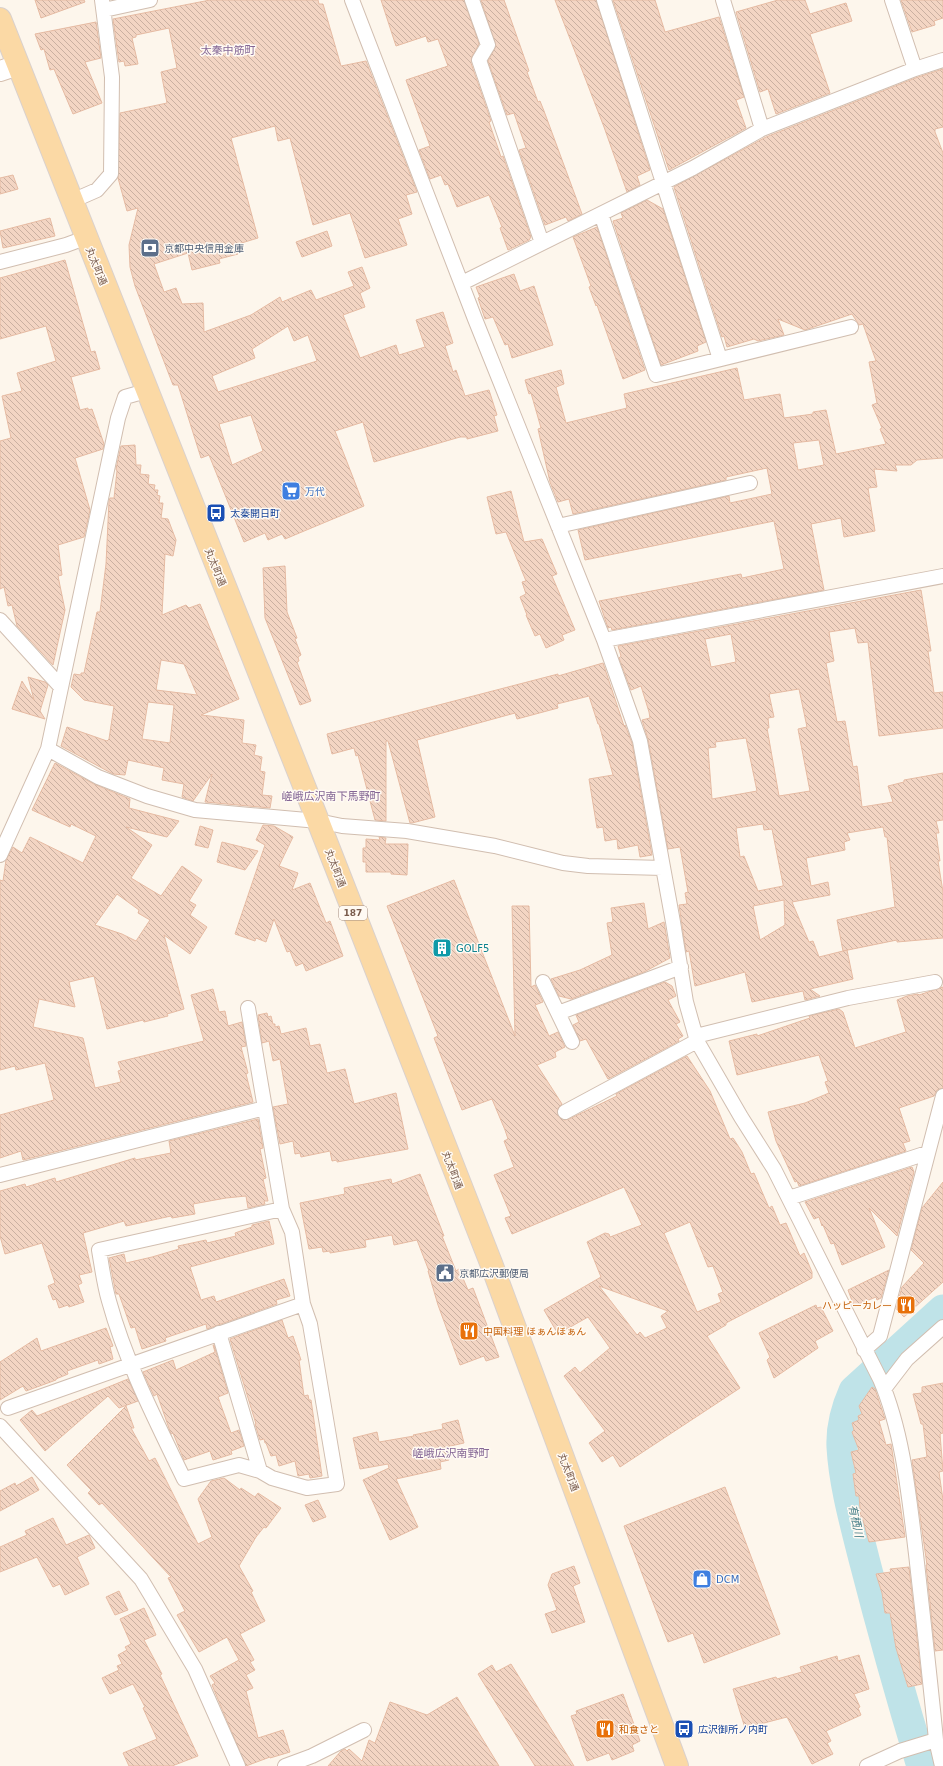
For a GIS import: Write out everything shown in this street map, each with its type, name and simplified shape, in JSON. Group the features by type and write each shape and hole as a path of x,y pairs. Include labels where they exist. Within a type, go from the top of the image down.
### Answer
{"main road":[{"name":"丸太町通","path":"0,19 9,68 72,200 85,238 318,821 491,1263 677,1766"}],"street":[{"path":"72,200 97,190 112,174 112,77 103,5 150,0"},
{"path":"352,0 462,283 604,640 640,741 686,1002 697,1039 741,1117 774,1169 831,1279 882,1384 894,1414 911,1514 930,1673 931,1742 942,1766"},
{"path":"472,0 488,45 479,60 542,243"},
{"path":"604,0 720,359"},
{"path":"723,0 762,130"},
{"path":"892,0 915,69"},
{"path":"462,283 663,183 762,130 915,69 943,60"},
{"path":"601,214 656,375 851,327"},
{"path":"0,262 66,245 85,238"},
{"path":"0,855 48,749 118,418 125,397 146,391"},
{"path":"558,526 750,483"},
{"path":"604,640 943,576"},
{"path":"2,626 61,687"},
{"path":"48,749 98,777 147,796 195,810 318,821 342,826 408,831 495,846 564,863 588,866 663,868"},
{"path":"558,1013 681,967"},
{"path":"543,982 572,1042"},
{"path":"565,1112 697,1039 848,998 935,982"},
{"path":"248,1008 282,1209 292,1232 303,1304 310,1324 337,1484 307,1488 272,1478 260,1471 239,1465 184,1478 148,1406 131,1364 109,1301 99,1250 282,1209"},
{"path":"867,1354 880,1336 943,1096"},
{"path":"0,1175 265,1108"},
{"path":"789,1198 928,1153"},
{"path":"8,1408 303,1304"},
{"path":"882,1384 943,1327"},
{"path":"219,1333 260,1471"},
{"path":"0,1426 141,1579 195,1669 238,1766"},
{"path":"285,1766 312,1756 364,1730"},
{"path":"867,1766 900,1751 931,1742"}],"building":[{"path":"35,0 84,0 85,2 41,18"},
{"path":"210,0 318,0 319,4 323,4 341,66 366,61 417,192 406,195 412,214 398,219 407,245 365,258 350,213 313,225 290,138 278,141 275,126 231,138 258,238 235,245 238,254 219,259 220,263 192,270 188,253 154,264 164,292 176,288 182,304 203,303 204,332 251,315 280,297 282,302 311,290 316,300 354,286 348,272 362,267 370,288 360,293 365,307 343,315 360,358 396,345 399,355 425,347 416,320 443,312 453,343 445,346 453,372 456,370 465,396 489,390 497,415 494,416 498,431 467,439 467,437 460,437 374,462 363,422 335,431 364,506 285,539 282,534 268,540 265,533 244,542 209,455 201,458 178,385 173,385 135,286 130,267 129,245 138,208 127,211 118,178 120,113 167,103 161,72 177,68 169,28 136,35 136,37 132,38 138,64 125,66 124,61 119,62 113,19","holes":["288,326 294,341 308,335 317,361 218,392 212,376 255,358 252,349","251,415 263,451 232,465 219,424"]},
{"path":"381,0 464,0 479,44 472,56 471,63 491,121 489,122 501,157 503,156 531,237 529,240 508,250 500,228 502,227 489,195 457,207 448,184 445,185 441,175 430,179 419,150 430,146 406,80 448,66 438,39 428,42 426,36 396,46"},
{"path":"481,0 504,0 529,71 527,72 538,102 540,101 544,111 582,214 568,221 566,217 545,225 519,150 526,148 514,113 507,115 488,61 496,46"},
{"path":"555,0 596,0 650,170 637,176 640,185 627,192 604,127"},
{"path":"613,0 655,0 665,32 719,17 744,97 736,100 746,128 669,170"},
{"path":"778,0 805,0 810,14 846,3 852,21 810,34 830,93 776,114 768,89 760,92 736,12"},
{"path":"901,0 943,0 943,18 934,21 935,25 912,32"},
{"path":"96,22 101,58 85,62 102,103 73,114 54,69 50,70 44,49 41,50 35,34"},
{"path":"943,69 943,127 935,129 935,132 943,153 943,458 917,460 911,465 895,465 897,471 874,469 877,487 868,488 875,531 844,537 841,518 811,524 824,590 612,630 611,627 608,628 599,601 741,574 742,578 784,569 774,521 585,560 578,530 729,496 730,503 772,494 767,468 726,477 726,480 573,514 569,499 558,502 550,482 538,429 541,428 531,393 529,394 525,380 561,370 564,384 556,387 566,423 627,408 624,394 737,368 744,400 780,394 784,418 813,414 813,412 826,410 836,454 886,444 880,429 882,428 872,405 877,403 869,362 876,361 863,324 859,325 852,314 805,330 778,319 784,335 758,341 754,339 727,347 724,336 722,337 674,187 766,137 918,77","holes":["819,440 824,465 798,470 793,443"]},
{"path":"13,175 18,189 0,194 0,178"},
{"path":"647,200 663,209 706,342 697,346 698,351 661,365 613,221 623,218 621,213"},
{"path":"50,218 55,236 3,248 0,231"},
{"path":"597,227 645,370 623,379 597,305 596,306 589,287 591,286 573,237"},
{"path":"327,231 332,246 302,257 296,242"},
{"path":"65,260 91,352 95,351 100,369 71,377 80,410 88,408 88,410 92,409 104,444 103,449 75,458 90,510 84,537 58,545 62,575 58,576 65,610 53,665 17,626 12,605 8,606 4,587 0,589 0,441 11,438 2,396 22,391 17,373 56,361 46,326 0,339 0,278"},
{"path":"514,274 520,291 534,286 553,345 512,358 508,344 505,345 493,317 485,319 476,287"},
{"path":"135,445 136,465 141,465 140,474 149,475 148,484 155,485 154,490 158,490 157,495 160,496 159,503 163,503 161,518 168,519 176,540 173,556 165,554 162,615 186,605 189,608 200,604 239,699 201,715 244,720 242,743 256,745 254,755 262,757 260,771 265,772 262,795 272,796 270,808 205,802 212,774 193,801 182,797 184,784 162,780 164,768 128,760 125,775 113,774 61,746 67,727 107,741 109,739 114,706 84,700 71,687 74,674 81,675 81,673 84,673 97,612 100,612 106,564 109,501 110,498 114,498 116,469 121,446","holes":["161,660 184,664 197,695 156,690","148,702 174,705 170,743 142,739"]},
{"path":"511,491 524,542 542,539 557,574 552,576 575,630 562,635 564,640 546,648 540,634 535,636 526,615 520,597 526,594 522,582 526,581 506,532 496,534 487,497"},
{"path":"285,566 287,612 297,638 295,639 301,655 298,657 299,661 297,662 311,701 300,705 265,618 263,568"},
{"path":"921,590 931,651 928,651 934,693 943,692 943,728 879,736 868,642 858,643 855,628 829,632 834,661 826,663 837,722 845,721 853,767 857,766 862,807 893,802 888,786 904,782 904,780 943,773 943,820 936,821 939,833 936,833 940,861 938,861 943,892 943,938 897,942 897,940 847,950 853,979 810,989 820,996 805,1000 803,991 752,1002 745,972 695,986 689,951 686,952 679,905 687,904 685,893 688,892 680,847 668,849 648,739 642,720 650,718 649,712 641,686 631,690 619,658 621,656 618,646","holes":["731,634 736,662 711,667 705,639","799,689 807,727 798,729 810,791 779,796 767,728 769,728 768,718 774,717 769,694","746,738 757,791 712,799 708,748 716,747 715,742","763,824 764,830 772,829 783,886 758,891 744,856 740,857 736,828","883,827 885,837 887,837 895,907 837,920 843,951 819,957 813,941 809,942 792,902 830,895 828,882 811,886 806,858 845,850 844,842 850,840 847,833","784,900 785,925 760,940 753,906"]},
{"path":"603,663 624,726 625,725 632,743 652,855 640,857 638,845 618,849 617,839 605,841 603,827 597,828 589,779 613,775 599,724 589,696 557,704 558,708 517,719 515,713 417,740 435,817 412,823 410,823 388,741 386,741 386,821 375,820 358,755 356,756 354,748 332,754 327,734 558,674 558,676"},
{"path":"28,677 45,682 48,685 40,711 45,719 12,709 22,681 34,700"},
{"path":"55,763 94,784 130,799 129,808 179,821 167,837 126,827 152,845 131,878 161,896 182,866 202,880 189,901 196,905 190,915 207,927 190,954 164,935 184,1009 167,1014 168,1016 144,1022 143,1020 107,1029 94,976 69,982 75,1007 39,999 33,1027 83,1038 95,1088 121,1082 118,1071 121,1070 118,1062 204,1041 191,995 213,989 219,1012 225,1011 228,1026 242,1022 246,1046 241,1047 248,1073 246,1074 253,1102 23,1160 21,1151 0,1158 0,1115 54,1100 45,1063 16,1070 15,1066 0,1070 0,880 3,881 6,860 13,847 22,853 30,837 83,863 96,836 71,824 70,827 32,810","holes":["117,894 139,910 138,913 150,920 136,941 122,934 95,925"]},
{"path":"263,825 274,826 293,837 279,866 298,873 292,890 310,883 326,923 330,921 343,956 306,971 303,963 296,966 290,951 287,952 274,919 266,942 256,938 255,941 235,934 265,845 256,840"},
{"path":"200,826 213,830 208,848 195,845"},
{"path":"379,837 386,838 385,844 408,844 407,875 391,874 391,872 366,872 366,862 363,862 363,848 366,848 366,839 380,840"},
{"path":"222,842 258,851 245,870 217,862"},
{"path":"454,880 515,1036 512,906 529,906 531,987 535,985 543,1002 535,1005 549,1036 558,1032 565,1047 555,1052 556,1057 537,1065 562,1104 558,1108 558,1116 564,1120 569,1119 617,1096 616,1094 687,1056 710,1091 730,1139 733,1138 742,1152 751,1174 754,1173 769,1208 772,1206 780,1225 786,1223 800,1256 804,1253 812,1272 812,1278 726,1323 726,1325 707,1336 740,1388 620,1467 613,1455 602,1462 589,1443 605,1431 564,1376 575,1367 580,1373 610,1348 588,1317 558,1334 544,1310 601,1277 587,1242 605,1233 609,1234 610,1237 642,1225 624,1187 512,1234 505,1218 511,1216 494,1175 514,1167 504,1141 508,1139 505,1130 492,1099 462,1110 434,1038 438,1036 387,906","holes":["690,1222 708,1267 713,1266 723,1292 718,1294 721,1302 697,1312 664,1233","599,1286 668,1311 661,1316 667,1328 645,1338 640,1332 637,1335"]},
{"path":"644,903 648,929 664,922 670,958 644,972 571,999 559,996 551,979 580,970 612,955 607,923 613,922 611,908"},
{"path":"665,982 672,986 676,996 668,1000 680,1022 676,1024 683,1036 678,1039 679,1041 608,1079 586,1039 580,1041 573,1025 579,1022 576,1015"},
{"path":"943,987 943,1088 937,1090 934,1096 899,1108 910,1141 903,1143 906,1151 799,1186 797,1181 795,1182 776,1141 768,1112 805,1103 829,1093 825,1082 828,1081 819,1055 737,1075 729,1041 757,1034 757,1036 810,1018 809,1016 839,1009 843,1012 855,1048 906,1032 897,1000"},
{"path":"267,1013 268,1017 271,1016 275,1027 279,1026 281,1034 306,1028 310,1046 320,1044 327,1073 345,1069 354,1104 396,1093 408,1149 337,1162 337,1160 332,1161 330,1151 301,1157 300,1153 295,1154 293,1141 280,1144 273,1107 288,1104 280,1059 273,1061 269,1041 262,1043 258,1015"},
{"path":"258,1119 263,1148 260,1149 266,1178 263,1179 268,1201 264,1201 265,1204 248,1208 246,1196 226,1198 193,1204 195,1214 172,1218 171,1216 126,1226 124,1221 83,1233 92,1272 79,1275 82,1283 78,1285 84,1302 69,1307 68,1305 59,1308 56,1299 53,1300 48,1286 55,1283 42,1243 5,1254 0,1236 0,1191 25,1184 26,1187 55,1178 56,1182 135,1158 135,1160 171,1153 169,1141"},
{"path":"912,1167 914,1172 897,1236 869,1208 885,1247 842,1265 834,1243 831,1244 819,1217 814,1219 805,1202"},
{"path":"420,1174 456,1271 459,1269 468,1290 473,1288 499,1357 486,1361 484,1356 460,1365 438,1305 429,1271 417,1240 394,1245 392,1235 365,1240 366,1247 330,1253 330,1251 323,1252 322,1247 309,1249 300,1203 345,1194 344,1188 391,1179 392,1184"},
{"path":"943,1182 943,1282 904,1317 896,1309 902,1287 924,1263 911,1250 922,1208"},
{"path":"269,1221 274,1244 190,1267 201,1300 214,1296 216,1302 284,1279 290,1296 276,1300 277,1304 207,1329 206,1324 165,1338 166,1341 142,1349 135,1327 131,1328 119,1294 116,1294 109,1258 124,1254 126,1263 152,1257 179,1249 178,1246 206,1240 207,1243 236,1236 235,1233 252,1227 252,1225"},
{"path":"889,1270 881,1298 877,1300 876,1297 854,1306 848,1290"},
{"path":"816,1305 817,1308 821,1307 833,1331 815,1341 818,1348 774,1378 767,1360 770,1357 759,1333"},
{"path":"282,1320 288,1338 293,1336 301,1360 299,1360 304,1396 308,1395 309,1400 311,1400 322,1476 310,1478 309,1474 298,1476 295,1461 279,1466 276,1455 271,1456 264,1439 260,1440 230,1339"},
{"path":"106,1328 113,1346 110,1347 113,1359 99,1364 98,1360 67,1371 68,1374 56,1380 26,1391 23,1386 0,1400 0,1362 37,1338 41,1351"},
{"path":"213,1345 228,1393 218,1397 231,1433 239,1430 244,1446 231,1451 232,1454 213,1460 210,1451 184,1460 173,1433 171,1434 157,1394 154,1396 143,1372 173,1360 176,1370 215,1352"},
{"path":"128,1379 138,1401 119,1408 108,1396 45,1451 20,1420 32,1410 37,1416"},
{"path":"943,1383 943,1433 940,1434 943,1471 939,1472 943,1500 943,1650 935,1651 927,1565 912,1460 927,1457 923,1424 921,1424 913,1394 922,1393 922,1387"},
{"path":"872,1387 875,1389 885,1419 879,1421 886,1445 891,1444 905,1537 869,1542 863,1520 861,1520 859,1496 856,1496 853,1474 856,1473 851,1452 859,1450 852,1432 854,1430 852,1423 859,1420 858,1416 862,1414 859,1406"},
{"path":"126,1406 134,1428 131,1428 149,1461 155,1458 198,1544 212,1537 198,1499 211,1481 224,1478 240,1490 241,1488 255,1497 258,1493 281,1508 266,1528 264,1527 256,1537 239,1566 253,1591 251,1592 265,1621 240,1634 254,1660 250,1662 255,1670 246,1675 253,1688 246,1691 258,1738 283,1730 290,1752 270,1757 246,1766 212,1685 215,1683 210,1676 239,1660 227,1637 199,1652 177,1615 185,1611 168,1578 171,1577 102,1503 99,1505 88,1493 91,1490 67,1465"},
{"path":"458,1420 464,1443 446,1447 449,1460 440,1462 441,1469 396,1479 418,1527 390,1540 363,1480 389,1468 388,1464 360,1469 353,1438 377,1432 379,1442 414,1436 413,1435 443,1429 442,1424"},
{"path":"32,1477 39,1490 0,1511 0,1491 15,1483 16,1486"},
{"name":"DCM","path":"725,1487 780,1634 704,1663 693,1633 668,1642 624,1526"},
{"path":"318,1500 326,1517 313,1522 305,1505"},
{"path":"53,1518 66,1545 89,1535 95,1548 77,1557 89,1584 65,1595 60,1584 53,1587 37,1557 0,1572 0,1547 27,1535 25,1531"},
{"path":"574,1566 580,1583 573,1586 585,1622 552,1633 545,1614 557,1610 548,1585 552,1574"},
{"path":"909,1567 922,1684 908,1687 896,1648 890,1613 885,1613 882,1593 876,1574 891,1572 890,1569"},
{"path":"119,1591 128,1610 115,1615 106,1597"},
{"path":"144,1608 156,1635 144,1640 162,1674 160,1675 198,1756 172,1766 129,1766 123,1753 157,1739 143,1708 145,1707 133,1684 110,1694 102,1678 119,1670 117,1666 122,1664 118,1655 127,1650 125,1647 131,1644 120,1619"},
{"path":"859,1655 869,1689 854,1694 860,1707 858,1708 861,1715 826,1731 831,1741 827,1743 833,1754 812,1764 787,1717 745,1728 733,1689 776,1677 777,1679 802,1672 800,1667 837,1656 838,1661"},
{"path":"511,1664 574,1766 535,1766 478,1674 492,1665 496,1672"},
{"name":"和食さと","path":"623,1694 640,1741 632,1745 634,1751 612,1760 609,1753 587,1761 571,1716 577,1714 576,1711"},
{"path":"457,1697 499,1766 328,1766 341,1751 345,1749 347,1751 349,1749 362,1761 369,1740 375,1743 390,1702 427,1715"}],"waterway":[{"name":"有栖川","path":"922,1766 885,1637 850,1503 843,1461 842,1432 854,1391 943,1310"}],"place":[{"name":"京都中央信用金庫","path":"150,248"},
{"name":"万代","path":"291,491"},
{"name":"太秦開日町","path":"216,513"},
{"name":"GOLF5","path":"442,948"},
{"name":"京都広沢郵便局","path":"445,1273"},
{"name":"ハッピーカレー","path":"906,1305"},
{"name":"中国料理 ほぁんほぁん","path":"469,1331"},
{"name":"DCM","path":"702,1579"},
{"name":"和食さと","path":"605,1729"},
{"name":"広沢御所ノ内町","path":"684,1729"}],"district":[{"name":"太秦中筋町","path":"228,50"},
{"name":"嵯峨広沢南下馬野町","path":"331,796"},
{"name":"嵯峨広沢南野町","path":"451,1453"}]}
